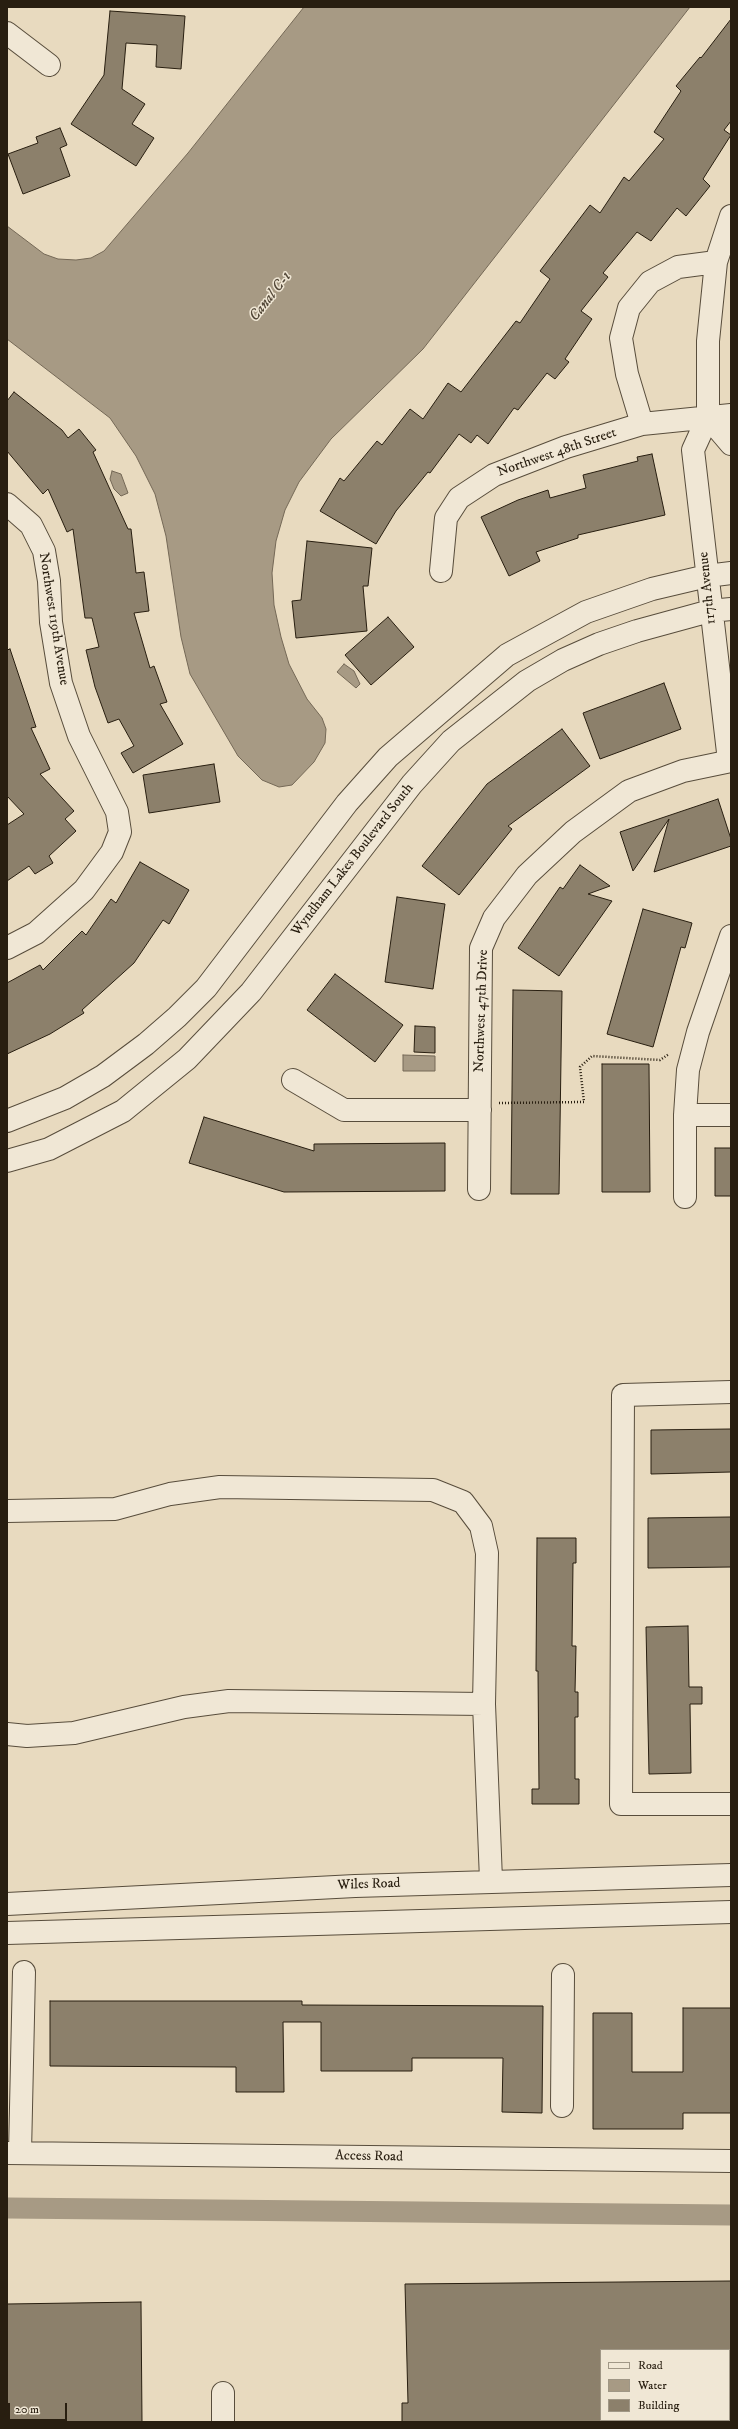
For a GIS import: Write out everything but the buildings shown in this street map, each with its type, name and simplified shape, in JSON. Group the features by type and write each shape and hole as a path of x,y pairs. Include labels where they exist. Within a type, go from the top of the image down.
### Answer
{"street":[{"path":"7,33 49,64"},
{"name":"117th Avenue","path":"730,761 721,610 707,576 693,450 708,417 708,341 716,262 731,216"},
{"path":"642,424 627,374 621,338 629,308 650,282 678,267 716,262"},
{"name":"Northwest 48th Street","path":"441,571 446,518 459,498 494,475 566,447 642,424 731,415"},
{"path":"708,417 731,444"},
{"name":"Northwest 119th Avenue","path":"7,504 31,525 44,551 51,622 61,683 79,736 117,812 120,832 112,852 84,890 36,933 7,948"},
{"path":"7,1121 65,1098 103,1076 146,1044 177,1017 206,988 347,803 388,757 507,655 586,612 652,589 707,576 731,573"},
{"name":"Wyndham Lakes Boulevard South","path":"7,1161 49,1149 123,1111 187,1059 251,992 412,784 451,741 527,681 563,660 600,644 638,631 721,610"},
{"name":"Northwest 47th Drive","path":"479,1189 486,1107 481,948 494,918 533,869 573,832 629,791 682,771 730,761"},
{"path":"685,1197 685,1115 688,1070 698,1032 731,936"},
{"path":"293,1080 344,1110 486,1107"},
{"path":"685,1115 731,1115"},
{"path":"731,1392 623,1395 621,1804 731,1804"},
{"path":"7,1511 115,1509 170,1494 220,1487 433,1490 463,1502 481,1526 487,1553 484,1704 491,1880"},
{"path":"7,1734 27,1736 74,1733 141,1719 184,1707 229,1701 484,1704"},
{"name":"Wiles Road","path":"7,1904 491,1880 731,1875"},
{"path":"7,1934 731,1912"},
{"path":"14,2153 24,1972"},
{"path":"562,2106 563,1975"},
{"name":"Access Road","path":"14,2153 731,2161"},
{"path":"223,2392 224,2422"}],"path":[{"path":"486,1107 584,1102 580,1067 592,1056 660,1060 670,1054"}],"water":[{"name":"Canal C-1","path":"304,7 690,7 423,349 331,439 299,482 285,510 276,541 272,573 274,605 289,664 307,699 322,718 326,729 325,743 314,762 292,785 279,787 262,780 238,756 190,674 181,637 166,536 155,494 136,456 110,418 7,339 7,226 44,254 58,259 76,260 91,258 104,251 188,153"},
{"path":"112,471 121,474 128,493 121,496 114,489 110,479"},
{"path":"344,664 354,671 360,684 356,688 337,672"},
{"path":"403,1055 435,1056 435,1071 403,1071"}],"waterway":[{"path":"7,2208 731,2215"}]}
